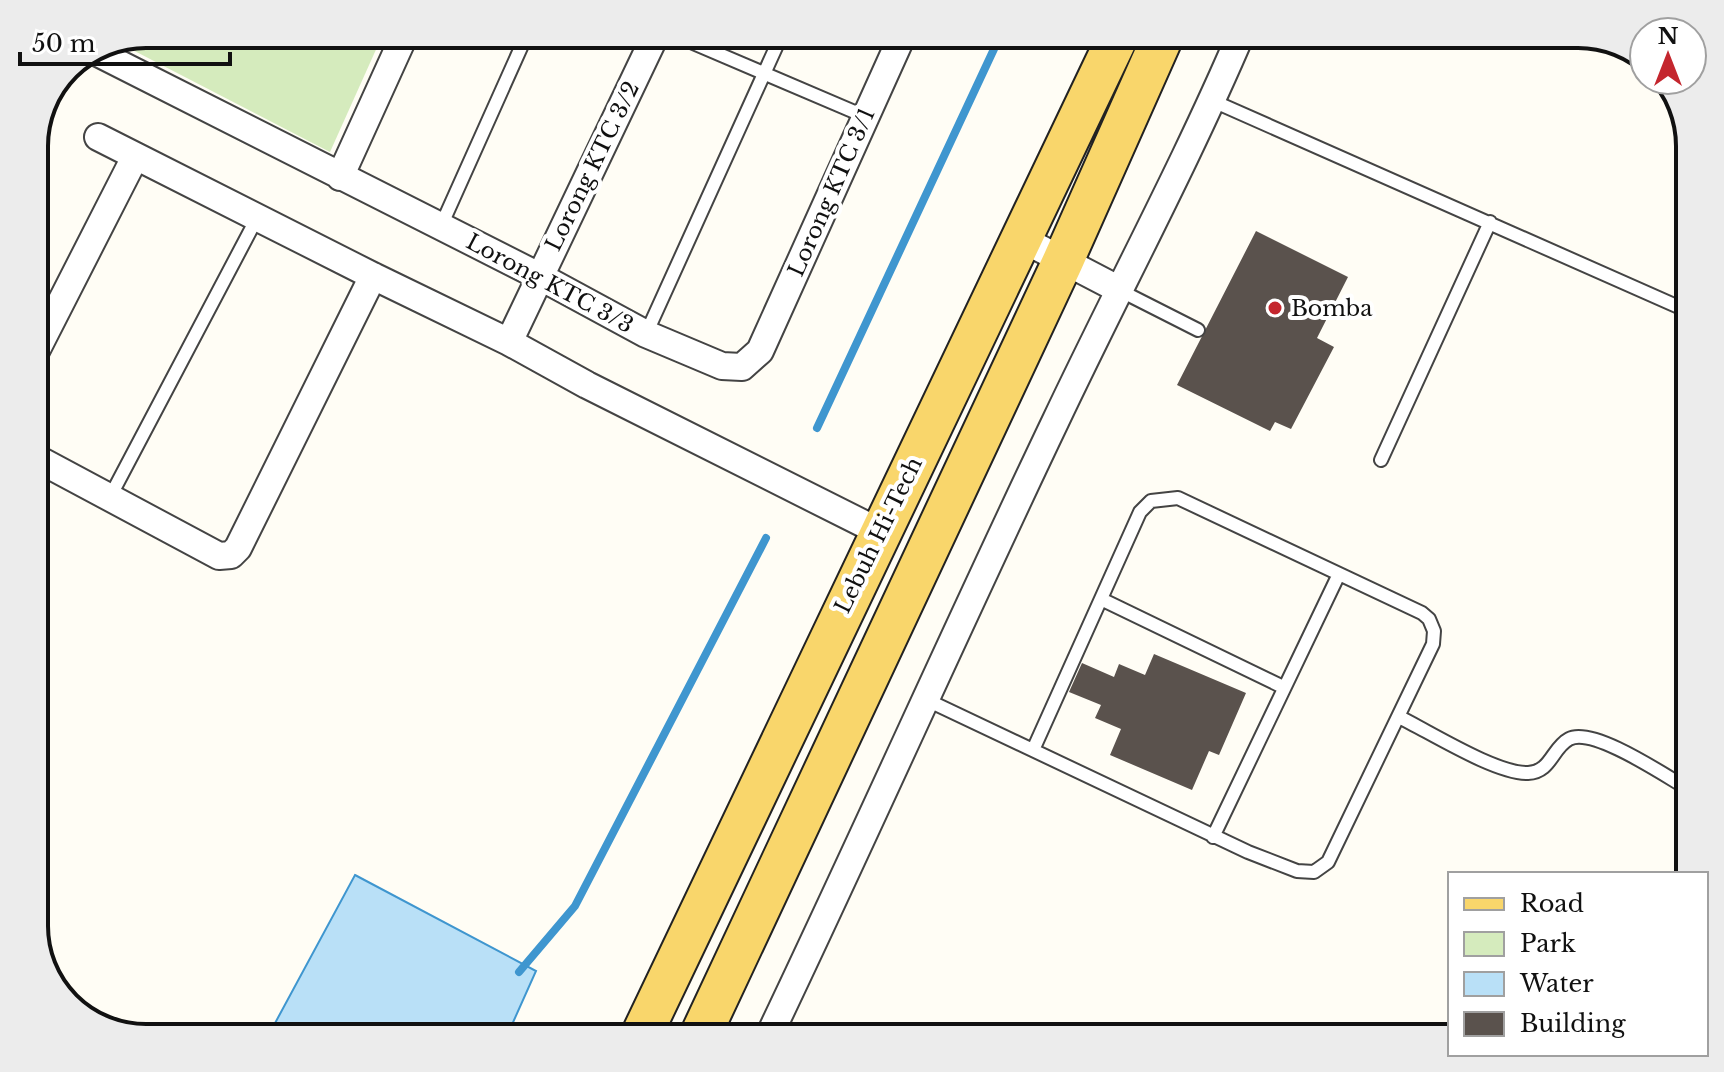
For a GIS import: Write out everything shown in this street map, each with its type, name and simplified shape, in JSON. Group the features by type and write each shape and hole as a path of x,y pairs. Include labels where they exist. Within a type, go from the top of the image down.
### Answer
{"main road":[{"name":"Lebuh Hi-Tech","path":"647,1024 1112,48"},
{"path":"706,1024 1063,261 1158,48"}],"street":[{"path":"340,177 399,48"},
{"name":"Lorong KTC 3/2","path":"509,342 649,48"},
{"name":"Lorong KTC 3/1","path":"760,351 896,48"},
{"path":"775,1024 997,544 1118,289 1213,101 1235,48"},
{"name":"Lorong KTC 3/3","path":"105,57 539,276 646,334 722,366 742,367 760,351"},
{"path":"98,137 880,532"},
{"path":"48,328 135,157"},
{"path":"1022,239 1118,289"},
{"path":"48,464 219,556 231,555 238,548 373,276"}],"lane":[{"path":"441,226 521,48"},
{"path":"705,48 864,116"},
{"path":"646,334 775,48"},
{"path":"1213,101 1676,306"},
{"path":"110,497 257,218"},
{"path":"1381,460 1490,222"},
{"path":"1118,289 1198,330"},
{"path":"927,700 1213,837 1297,871 1314,872 1328,862 1433,644 1434,631 1429,619 1422,613 1178,498 1161,498 1151,501 1140,512 1033,750"},
{"path":"1213,837 1339,574"},
{"path":"1101,599 1283,687"},
{"path":"1399,717 1500,768 1529,773 1545,768 1567,740 1582,735 1624,752 1676,782"}],"green space":[{"path":"377,48 330,152 132,50"}],"water":[{"path":"355,875 536,971 512,1024 275,1024"}],"building":[{"name":"Bomba","path":"1256,231 1348,277 1317,338 1334,347 1291,429 1275,422 1270,431 1177,385"},
{"path":"1154,654 1246,693 1219,755 1209,751 1192,790 1110,755 1121,729 1095,718 1101,705 1069,692 1082,663 1114,677 1119,664 1145,675"}],"waterway":[{"path":"817,428 994,48"},
{"path":"519,972 575,906 766,538"}],"place":[{"name":"Bomba","path":"1275,308"}]}
